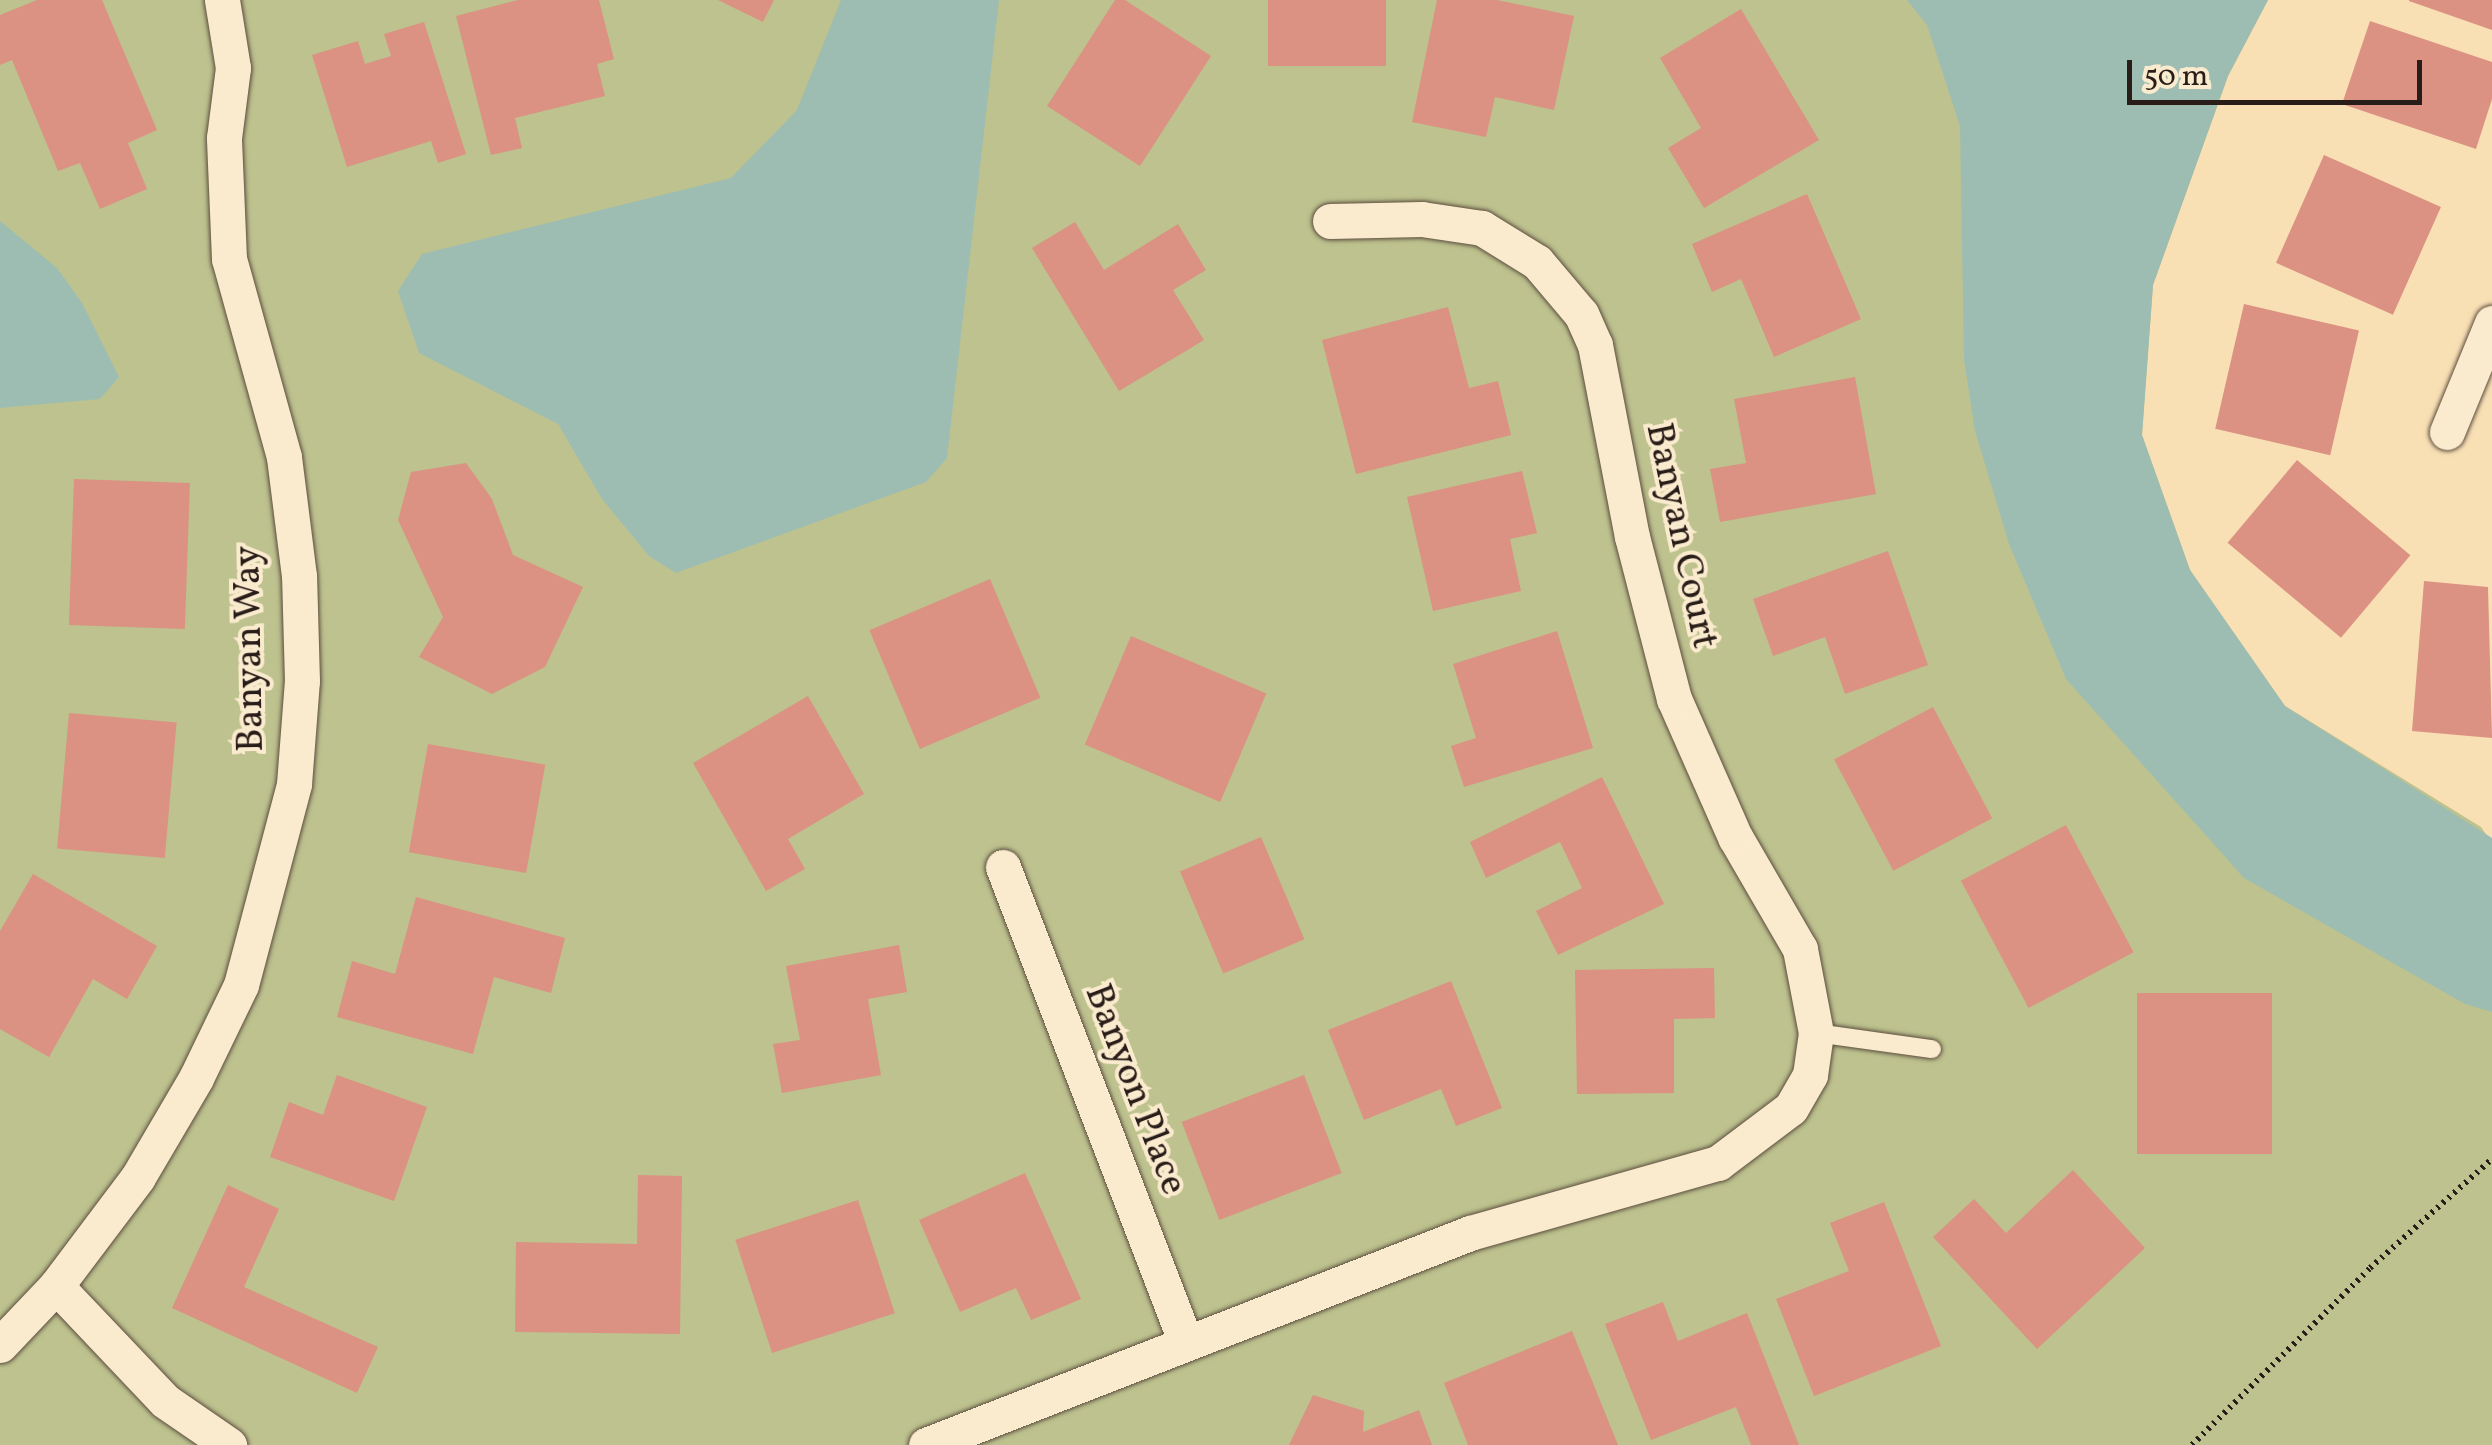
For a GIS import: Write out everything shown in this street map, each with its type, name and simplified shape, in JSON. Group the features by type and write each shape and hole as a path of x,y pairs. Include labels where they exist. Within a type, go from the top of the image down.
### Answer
{"street":[{"name":"Banyan Way","path":"0,1345 56,1286 138,1177 241,985 294,784 302,681 299,576 284,457 229,259 224,138 233,68 222,0"},
{"name":"Banyan Court","path":"926,1445 1470,1232 1718,1163 1791,1108 1810,1075 1816,1033 1800,949 1735,837 1674,699 1632,537 1595,346 1581,314 1537,262 1482,228 1422,219 1330,221"},
{"path":"2447,432 2492,324"},
{"name":"Banyon Place","path":"1002,866 1186,1343"},
{"path":"56,1286 165,1402 229,1445"}],"lane":[{"path":"1816,1033 1932,1048"}],"path":[{"path":"2192,1445 2370,1268 2492,1160"}],"green space":[{"path":"0,0 2268,0 2228,76 2153,285 2142,435 2190,570 2285,706 2481,827 2492,843 2492,1445 0,1445"}],"water":[{"path":"841,0 999,0 947,458 926,482 676,573 649,556 602,499 558,424 419,353 398,291 422,254 731,178 797,110"},
{"path":"1907,0 2268,0 2228,76 2153,285 2142,435 2190,570 2285,706 2492,838 2492,1012 2465,1004 2244,878 2066,679 2009,544 1975,431 1964,360 1960,126 1927,25"},
{"path":"0,221 57,268 82,303 119,377 100,399 0,408"}],"building":[{"path":"37,0 102,0 157,130 128,143 147,189 100,209 80,163 58,171 12,60 0,65 0,15"},
{"path":"518,0 599,0 614,59 597,64 605,96 515,118 522,148 491,155 456,16"},
{"path":"718,0 774,0 763,22"},
{"path":"1115,0 1125,0 1211,56 1140,166 1047,106"},
{"path":"1268,0 1386,0 1386,66 1268,66"},
{"path":"1437,0 1497,0 1574,16 1554,110 1495,97 1486,137 1412,122"},
{"path":"2492,0 2492,30 2409,1"},
{"path":"1741,9 1819,140 1704,208 1668,148 1701,128 1660,58"},
{"path":"2370,21 2492,62 2492,99 2476,149 2342,104"},
{"path":"424,22 466,154 438,163 431,141 347,167 312,55 358,41 365,64 391,56 384,34"},
{"path":"2324,155 2441,207 2393,315 2276,263"},
{"path":"1807,194 1861,319 1774,357 1741,279 1712,292 1692,244"},
{"path":"1075,222 1104,270 1178,224 1206,270 1173,290 1204,340 1119,391 1032,248"},
{"path":"2244,304 2359,331 2330,455 2215,429"},
{"path":"1448,307 1469,388 1498,381 1511,435 1356,474 1322,340"},
{"path":"1855,377 1876,494 1720,522 1710,469 1746,463 1734,399"},
{"path":"2297,460 2410,555 2341,638 2228,543"},
{"path":"466,463 492,499 513,555 583,587 545,667 492,694 419,657 443,617 398,520 411,472"},
{"path":"1522,471 1537,533 1510,539 1521,591 1433,611 1407,497"},
{"path":"74,479 190,483 185,629 69,625"},
{"path":"1888,551 1928,665 1845,694 1825,637 1773,656 1753,599"},
{"path":"990,579 1040,698 920,749 869,630"},
{"path":"2424,581 2488,587 2492,738 2412,731"},
{"path":"1557,631 1593,748 1464,787 1451,746 1476,738 1453,664"},
{"path":"1131,636 1266,693 1220,802 1085,745"},
{"path":"808,696 864,794 788,839 805,869 766,891 693,763"},
{"path":"1933,707 1992,818 1893,871 1834,760"},
{"path":"69,713 177,722 165,858 57,848"},
{"path":"428,744 545,765 526,873 409,852"},
{"path":"1602,777 1664,904 1558,955 1536,911 1582,888 1560,842 1486,878 1470,842"},
{"path":"2066,825 2134,952 2029,1008 1961,881"},
{"path":"1261,837 1304,939 1223,974 1180,871"},
{"path":"33,874 157,946 127,999 93,979 49,1057 0,1029 0,931"},
{"path":"416,897 565,938 551,993 494,977 473,1054 337,1017 352,961 395,974"},
{"path":"899,945 907,992 868,999 881,1075 782,1093 773,1044 800,1040 786,966"},
{"path":"1714,968 1715,1018 1674,1019 1674,1093 1577,1094 1575,970"},
{"path":"1451,981 1502,1108 1456,1126 1441,1089 1364,1120 1328,1030"},
{"path":"2137,993 2272,993 2272,1154 2137,1154"},
{"path":"337,1075 427,1107 394,1201 270,1157 289,1102 323,1115"},
{"path":"1304,1075 1342,1173 1219,1220 1182,1122"},
{"path":"2073,1170 2145,1248 2037,1349 1933,1237 1974,1199 2006,1233"},
{"path":"1025,1173 1081,1299 1031,1320 1016,1288 960,1312 919,1220"},
{"path":"638,1175 682,1176 680,1334 515,1332 516,1242 637,1244"},
{"path":"228,1185 279,1209 244,1287 378,1347 357,1393 172,1308"},
{"path":"858,1200 895,1313 772,1353 735,1240"},
{"path":"1884,1202 1941,1346 1814,1396 1776,1299 1849,1271 1830,1223"},
{"path":"1663,1302 1678,1341 1747,1313 1799,1445 1751,1445 1736,1407 1651,1440 1605,1324"},
{"path":"1572,1331 1618,1445 1468,1445 1444,1383"},
{"path":"1313,1395 1364,1411 1363,1432 1419,1410 1432,1445 1289,1445"}]}
